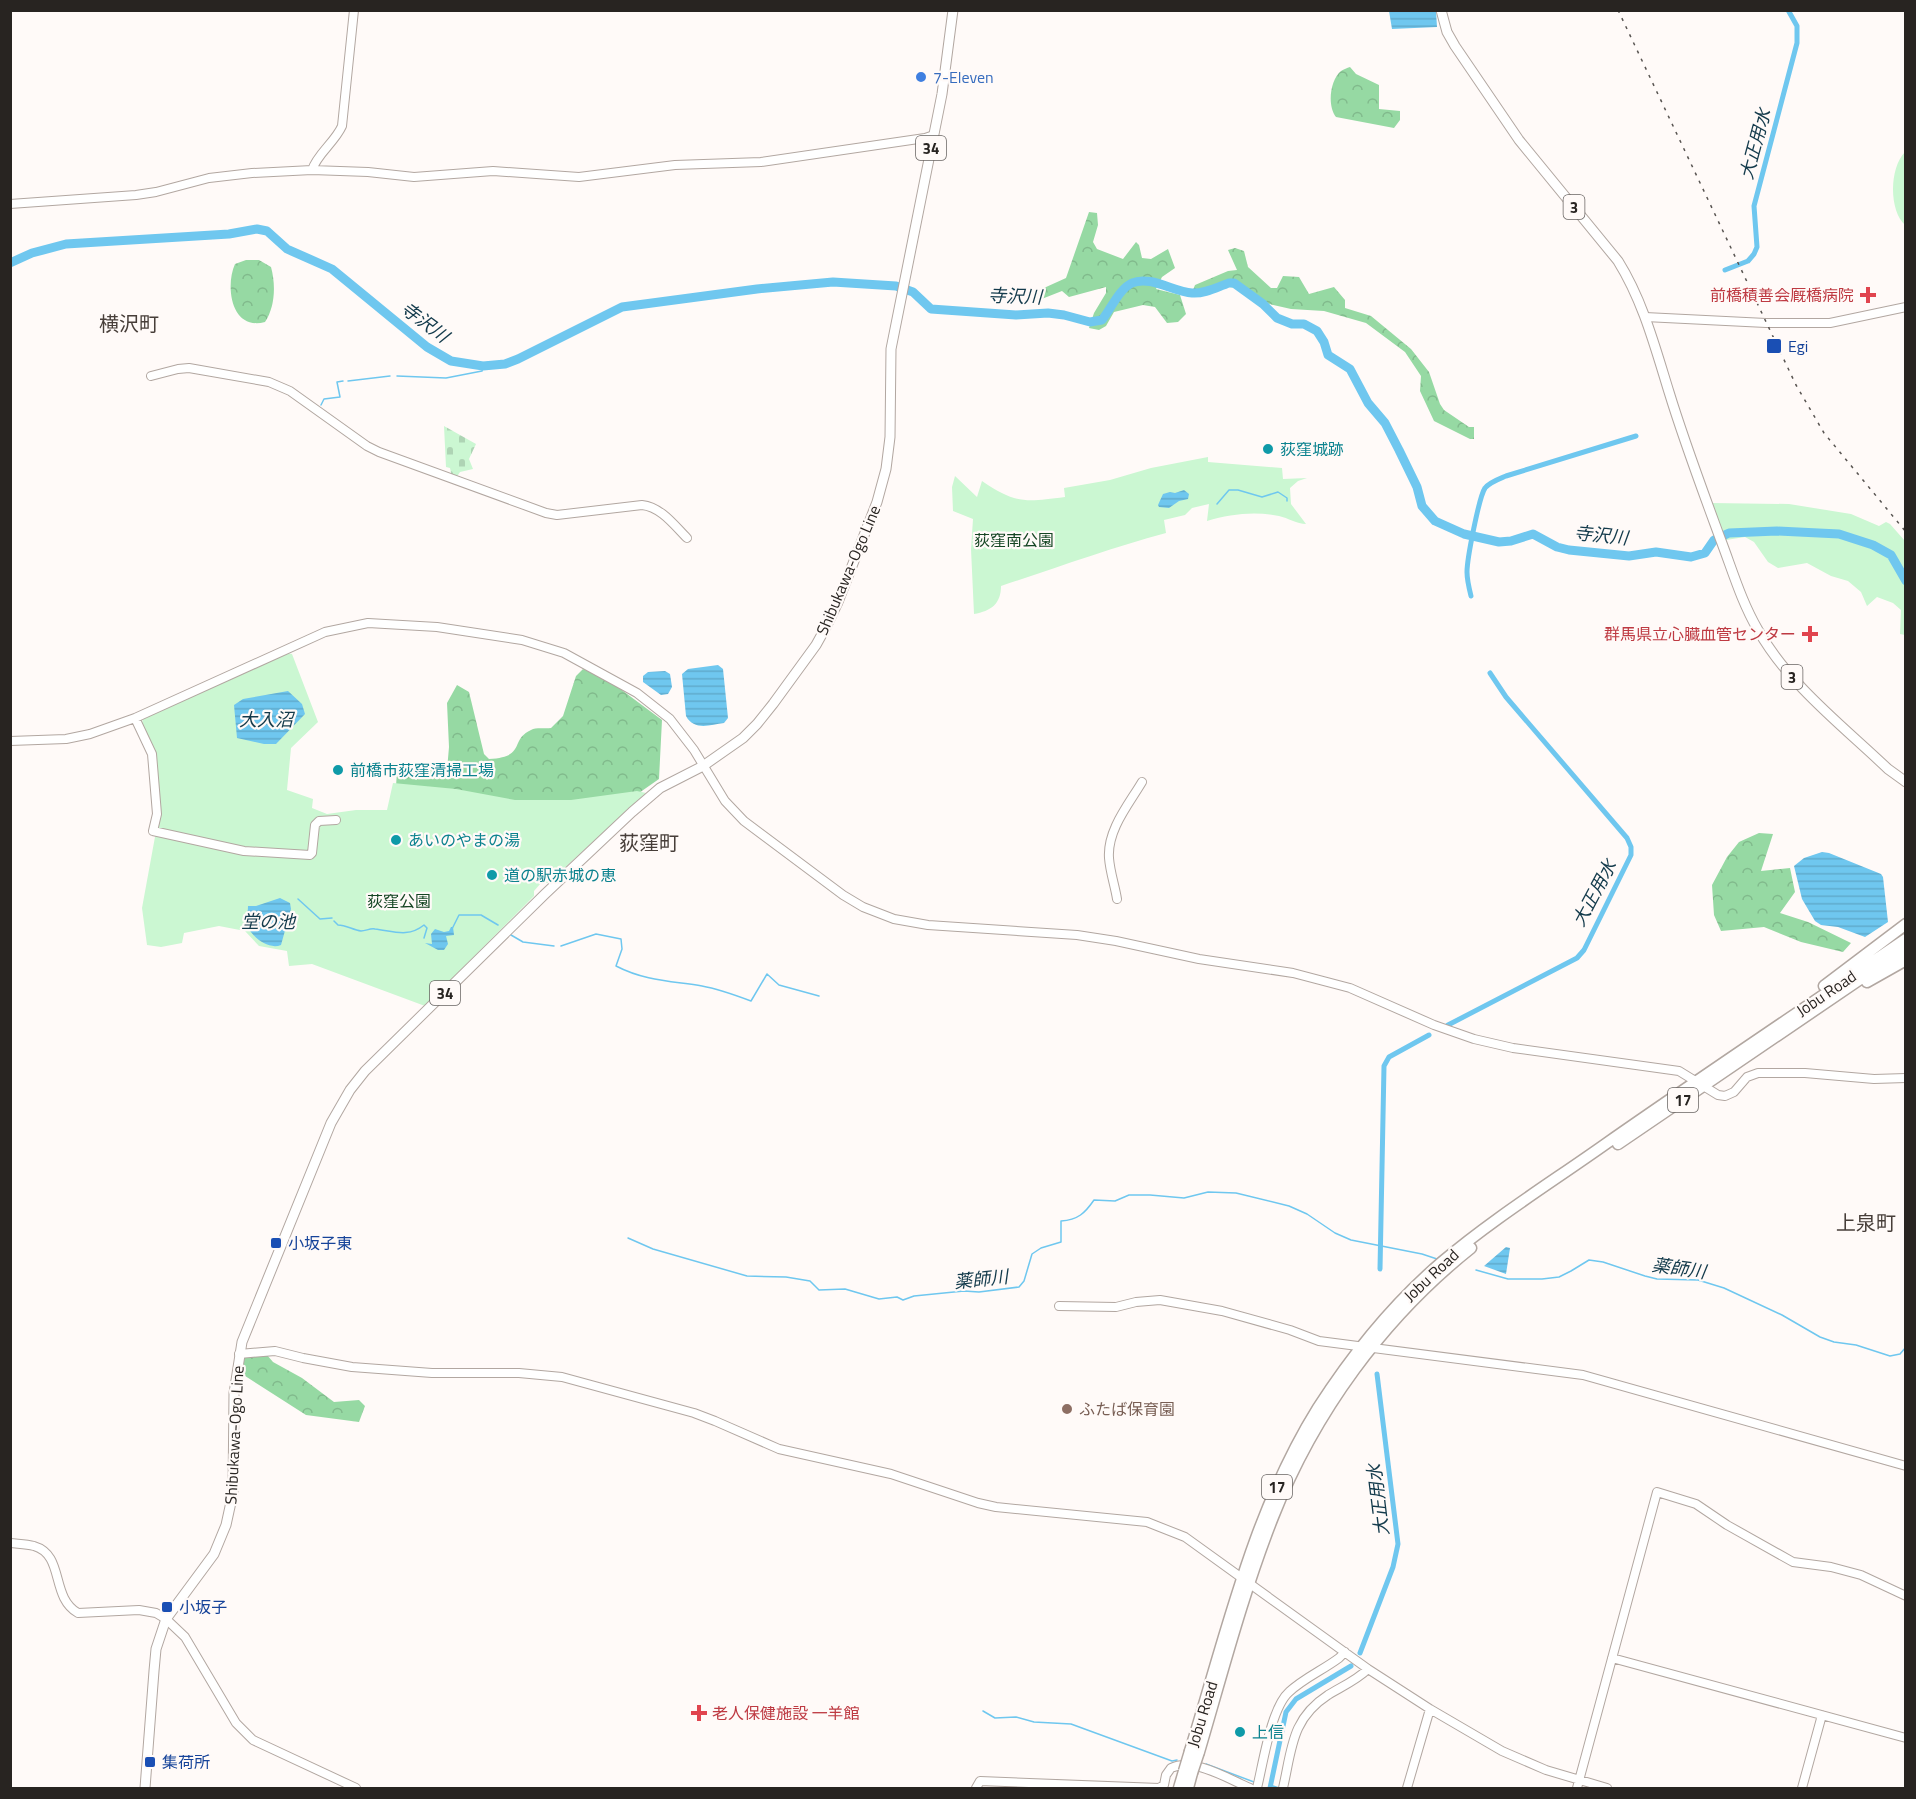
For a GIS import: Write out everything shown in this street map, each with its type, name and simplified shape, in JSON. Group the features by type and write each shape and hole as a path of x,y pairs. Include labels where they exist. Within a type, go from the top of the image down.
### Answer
{"highway":[{"path":"1762,1040 1773,1025 1905,924"},
{"name":"Jobu Road","path":"1179,1788 1195,1752 1260,1528 1279,1481 1323,1402 1393,1311 1443,1266 1525,1199 1762,1040 1905,939"},
{"name":"Jobu Road","path":"1762,1040 1905,948"},
{"path":"1762,1040 1793,1029 1905,960"},
{"name":"Jobu Road","path":"1188,1772 1188,1788"}],"main road":[{"name":"Shibukawa-Ogo Line","path":"145,1788 155,1660 161,1630 166,1619 214,1554 229,1516 233,1493 234,1393 239,1354 247,1327 331,1123 342,1103 360,1077 559,880 632,812 660,788 704,766 737,743 757,724 816,645 838,602 877,502 886,469 890,437 891,349 934,135 948,57 953,10"},
{"name":"3","path":"1441,10 1447,32 1460,55 1519,140 1618,261 1638,298 1678,422 1751,618 1780,664 1888,769 1905,782"}],"street":[{"path":"312,170 314,164 337,137 342,126 354,10"},
{"path":"10,204 136,195 228,175 312,170 368,172 414,177 493,171 579,177 675,165 761,162 934,135"},
{"path":"1645,317 1766,323 1830,323 1905,307"},
{"path":"151,376 189,368 269,382 290,391 367,446 404,462 553,515 636,506 652,507 664,515 687,538"},
{"path":"10,741 66,739 90,734 135,718 325,632 368,623 414,625 512,638 543,645 564,653 636,693 670,719 726,801 744,821 843,895 862,907 894,919 928,926 1077,935 1199,959 1293,973 1350,988 1434,1025 1474,1039 1513,1048 1678,1071 1714,1094 1730,1094 1737,1090 1747,1077 1758,1073 1805,1073 1874,1079 1905,1078"},
{"path":"135,718 152,754 157,814 153,831 244,851 310,855 315,825 319,821 336,819"},
{"path":"1117,899 1109,859 1110,845 1116,826 1142,782"},
{"path":"1059,1306 1109,1307 1160,1300 1221,1311 1290,1330 1319,1341 1583,1375 1905,1466"},
{"path":"239,1354 275,1350 352,1367 432,1373 519,1373 562,1377 694,1413 779,1449 891,1474 978,1503 996,1507 1147,1522 1185,1537 1368,1669 1502,1751 1579,1784 1606,1788"},
{"path":"1579,1784 1657,1492 1696,1504 1727,1525 1793,1562 1861,1575 1905,1596"},
{"path":"10,1543 34,1546 48,1555 53,1563 63,1599 70,1608 78,1613 138,1610 156,1613 166,1619 185,1637 230,1714 253,1740 356,1788"},
{"path":"1257,1788 1275,1713 1282,1700 1290,1691 1340,1659 1345,1652"},
{"path":"1612,1658 1905,1738"},
{"path":"1283,1788 1299,1723 1316,1703 1368,1669"},
{"path":"1407,1788 1430,1709"},
{"path":"1802,1788 1822,1715"},
{"path":"976,1788 980,1781 1162,1787 1171,1768 1184,1764 1192,1764 1250,1788"}],"green space":[{"path":"1350,67 1356,74 1379,85 1379,109 1400,111 1400,120 1394,128 1336,117 1331,106 1332,87 1337,75"},
{"path":"1905,152 1905,225 1896,210 1893,189 1896,168"},
{"path":"1089,212 1097,213 1098,225 1093,242 1097,249 1123,259 1136,242 1142,258 1151,259 1168,249 1175,268 1162,277 1156,289 1180,295 1186,314 1178,322 1167,323 1155,307 1143,305 1114,312 1106,326 1099,330 1089,328 1094,313 1106,293 1106,287 1069,297 1062,291 1034,302 1035,292 1066,278"},
{"path":"1235,248 1244,251 1248,267 1271,288 1277,288 1283,276 1299,277 1309,294 1334,287 1345,300 1345,308 1371,316 1411,349 1429,372 1444,410 1469,427 1474,427 1474,439 1434,421 1420,391 1421,376 1405,352 1366,323 1324,311 1291,309 1265,303 1240,289 1225,286 1208,292 1193,290 1195,285 1228,271 1237,270 1228,250"},
{"path":"246,260 259,260 271,267 274,296 265,322 254,323 245,320 234,305 231,294 232,273 235,264"},
{"path":"444,426 476,444 469,459 473,469 460,472 456,478 452,477 450,468 446,467"},
{"name":"荻窪南公園","path":"1208,457 1208,462 1282,468 1283,479 1307,478 1298,481 1290,488 1291,504 1306,524 1279,516 1261,514 1234,515 1207,521 1209,504 1192,508 1185,515 1164,520 1166,533 1001,586 999,598 994,606 974,614 971,549 973,519 953,511 952,487 955,476 977,497 982,481 1004,494 1021,500 1040,500 1065,497 1064,488 1110,480 1151,468"},
{"path":"1711,503 1789,504 1851,514 1879,526 1886,522 1890,524 1905,541 1905,635 1900,634 1901,610 1893,603 1877,597 1867,606 1861,592 1848,581 1831,576 1807,563 1778,568 1768,562 1754,542 1745,537 1726,540"},
{"name":"荻窪公園","path":"285,653 292,654 318,722 291,748 287,790 313,799 312,808 327,814 356,810 387,810 393,783 456,789 515,800 571,800 637,791 646,793 548,883 541,883 534,891 534,896 425,1006 312,964 289,966 287,951 259,946 245,931 219,926 184,933 182,943 161,947 147,945 142,908 159,815 142,724 143,718"},
{"path":"583,669 607,679 662,720 659,779 626,802 585,812 396,787 397,770 447,770 449,747 447,703 457,685 469,692 484,754 489,759 501,758 513,752 524,734 533,729 551,728 563,716 576,676"},
{"path":"1759,833 1773,834 1761,871 1790,868 1795,892 1780,913 1808,922 1851,943 1843,952 1801,942 1764,927 1721,931 1714,915 1712,885 1727,857 1739,842"},
{"path":"267,1355 273,1362 302,1378 334,1402 359,1400 365,1406 359,1422 306,1415 239,1372 241,1357"}],"water":[{"path":"1389,11 1436,11 1437,27 1392,29"},
{"path":"1184,490 1189,494 1188,499 1179,501 1169,508 1159,507 1163,494"},
{"path":"718,665 723,669 728,718 724,723 713,725 693,724 686,716 682,674 688,669"},
{"path":"665,671 670,674 672,687 668,694 661,695 643,682 643,676 648,672"},
{"name":"大入沼","path":"288,691 302,704 305,714 276,744 264,744 237,738 234,705 243,699"},
{"path":"1822,852 1881,874 1888,922 1865,937 1838,927 1821,925 1815,921 1802,899 1794,866 1804,858"},
{"name":"堂の池","path":"280,898 290,903 291,909 281,945 271,946 257,939 250,931 247,922 248,906 256,906"},
{"path":"453,927 454,935 446,936 448,944 444,950 438,950 425,943 432,944 431,934 435,929 444,932 449,931"},
{"path":"1506,1247 1510,1248 1506,1274 1484,1266"}],"waterway":[{"name":"大正用水","path":"1725,270 1748,261 1757,247 1754,206 1797,43 1797,26 1788,10"},
{"name":"寺沢川","path":"10,263 32,253 66,244 229,234 257,229 267,231 287,249 332,269 427,347 451,361 483,366 505,364 518,359 622,307 757,289 833,282 896,286 913,292 931,309 1016,315 1048,313 1090,322 1102,320 1123,290 1139,281 1154,282 1192,293 1234,283 1263,304 1277,318 1292,324 1304,324 1317,331 1328,355 1350,369 1368,403 1385,423 1417,487 1422,506 1435,521 1464,534 1499,542 1533,534 1557,547 1569,550 1629,556 1656,552 1691,557 1705,553 1714,540 1729,533 1777,531 1839,534 1873,545 1891,555 1906,581"},
{"name":"寺沢川","path":"756,289 757,292 794,287"},
{"path":"397,376 446,378 482,371 483,366"},
{"path":"348,381 390,376"},
{"path":"321,405 324,399 340,397 337,382 343,381"},
{"name":"大正用水","path":"1471,596 1467,575 1469,555 1480,503 1487,486 1506,476 1636,436"},
{"path":"1217,504 1229,490 1238,490 1262,497 1278,492 1287,498 1287,501"},
{"name":"大正用水","path":"1448,1025 1577,958 1584,950 1631,855 1631,847 1627,838 1506,697 1490,673"},
{"path":"298,899 320,919 332,918"},
{"path":"452,929 459,915 481,915 498,925"},
{"path":"334,921 338,925 361,931 373,929 406,933 424,925 427,928 424,938"},
{"path":"561,946 596,934 621,939 622,949 616,966 637,975 708,987 751,1001 767,974 779,985 819,996"},
{"path":"511,935 523,942 554,946"},
{"name":"大正用水","path":"1380,1269 1384,1066 1389,1057 1429,1035"},
{"name":"薬師川","path":"628,1238 653,1249 747,1276 786,1277 810,1281 819,1290 845,1289 879,1299 897,1297 903,1300 914,1296 1019,1287 1024,1281 1032,1254 1041,1248 1061,1242 1061,1221 1080,1215 1094,1200 1115,1201 1129,1195 1184,1198 1208,1192 1236,1193 1289,1206 1351,1240 1437,1259"},
{"name":"薬師川","path":"1476,1270 1508,1279 1542,1279 1559,1277 1589,1260 1603,1262 1657,1279 1698,1280 1724,1288 1834,1342 1856,1345 1890,1356 1900,1354 1906,1347"},
{"name":"大正用水","path":"1360,1653 1393,1567 1398,1544 1377,1374"},
{"name":"大正用水","path":"1270,1788 1286,1712 1296,1699 1351,1666"},
{"path":"983,1711 995,1718 1016,1717 1034,1722 1071,1724 1172,1761 1177,1760"},
{"path":"1206,1764 1254,1782"},
{"path":"1273,1786 1279,1788"}],"railway":[{"path":"1618,10 1796,385 1824,433 1906,532"}],"place":[{"name":"7-Eleven","path":"921,77"},
{"name":"前橋積善会厩橋病院","path":"1868,295"},
{"name":"Egi","path":"1774,346"},
{"name":"荻窪城跡","path":"1268,449"},
{"name":"群馬県立心臓血管センター","path":"1810,634"},
{"name":"前橋市荻窪清掃工場","path":"338,770"},
{"name":"あいのやまの湯","path":"396,840"},
{"name":"道の駅赤城の恵","path":"492,875"},
{"name":"小坂子東","path":"276,1243"},
{"name":"ふたば保育園","path":"1067,1409"},
{"name":"小坂子","path":"167,1607"},
{"name":"老人保健施設 一羊館","path":"699,1713"},
{"name":"上信","path":"1240,1732"},
{"name":"集荷所","path":"150,1762"}],"district":[{"name":"横沢町","path":"129,323"},
{"name":"荻窪町","path":"649,842"},
{"name":"上泉町","path":"1866,1222"}]}
